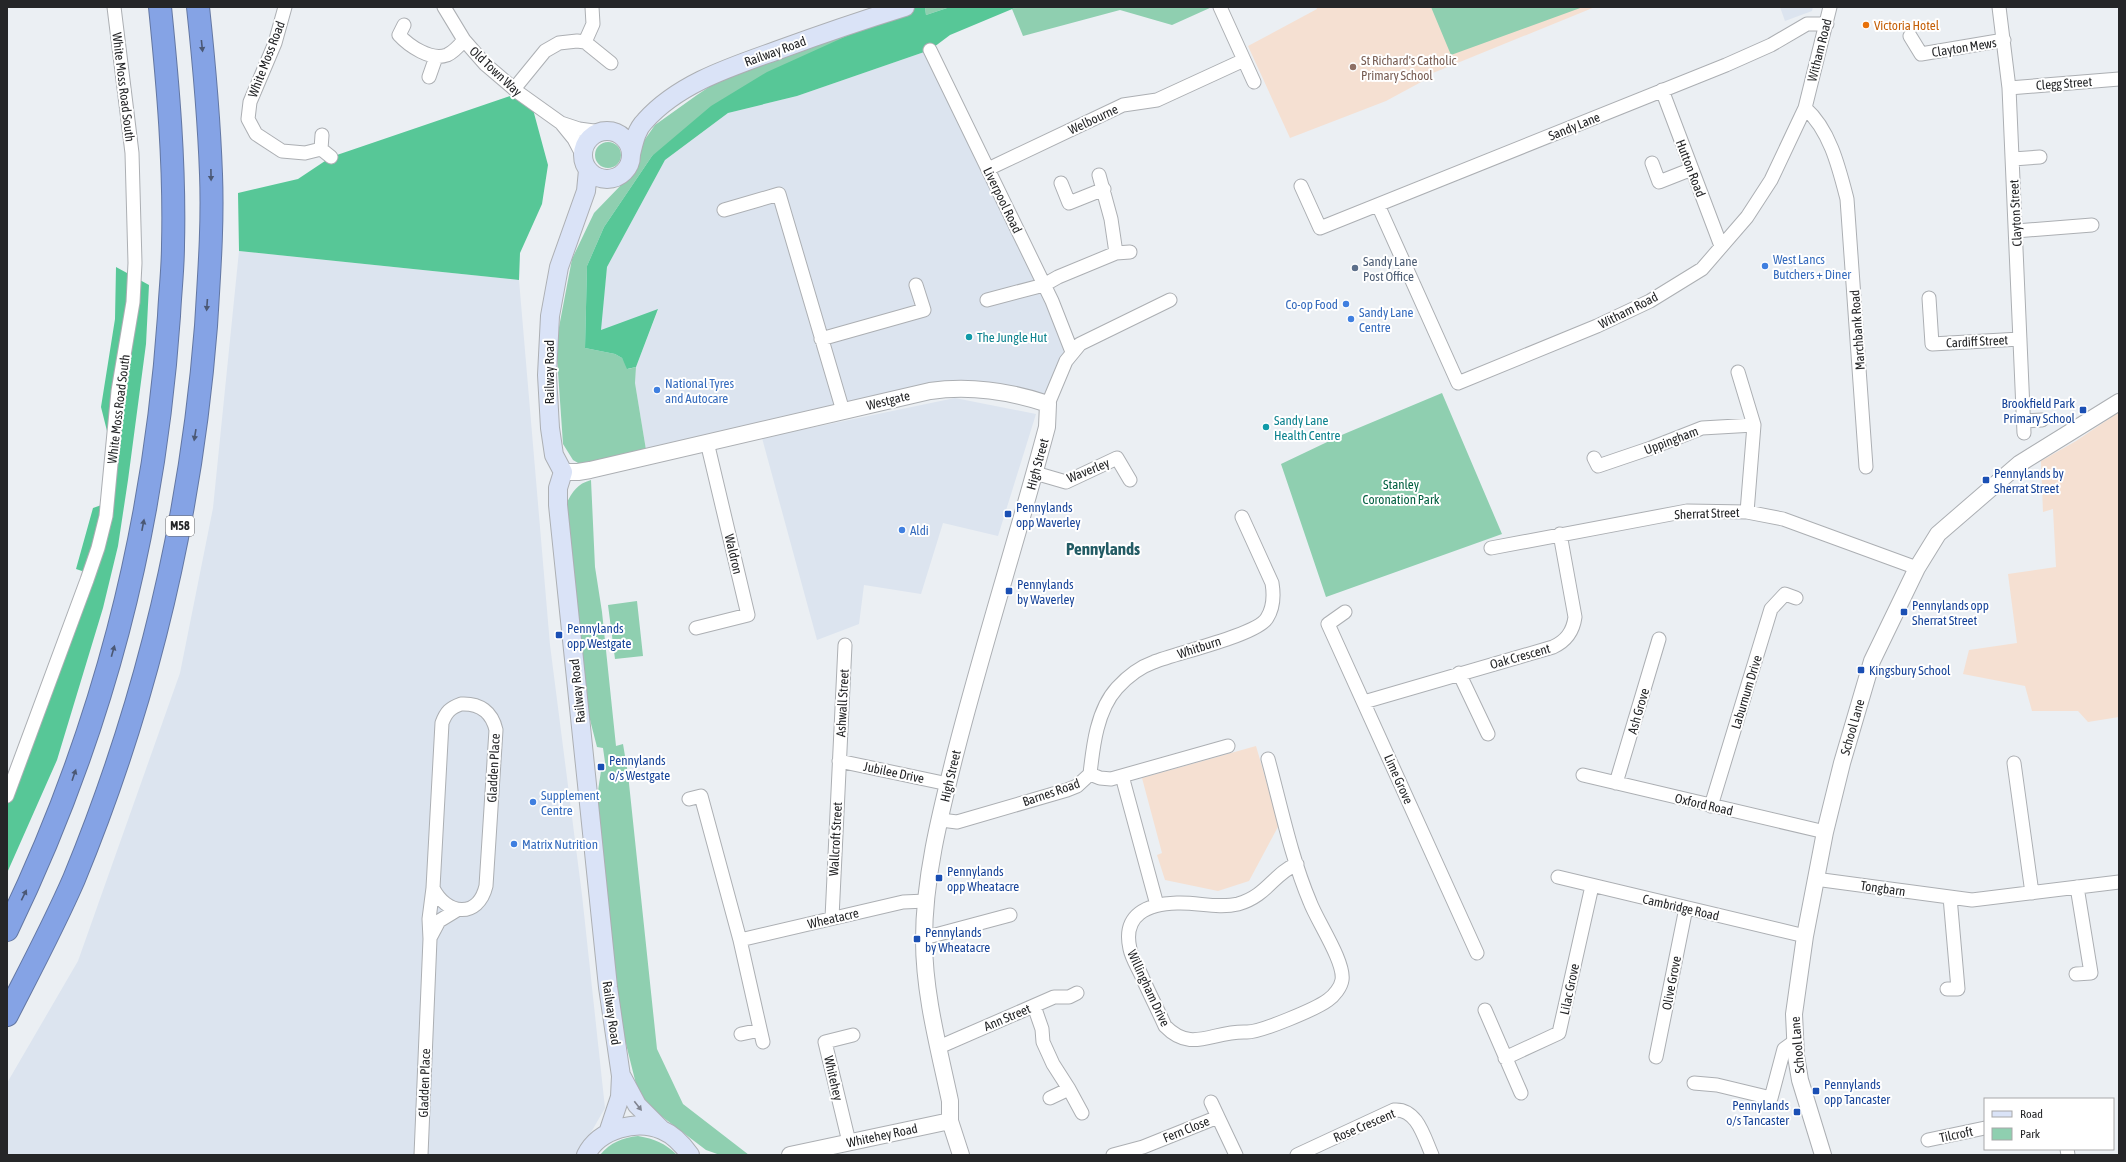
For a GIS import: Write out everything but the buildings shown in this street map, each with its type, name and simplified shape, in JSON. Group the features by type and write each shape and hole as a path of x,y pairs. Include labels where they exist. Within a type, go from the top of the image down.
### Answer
{"highway":[{"path":"7,930 38,865 73,778 100,695 136,561 149,490 165,372 174,245 171,109 160,7"},
{"name":"M58","path":"7,1015 72,881 103,804 141,692 160,619 179,534 198,417 209,275 211,176 205,70 198,7"}],"main road":[{"name":"Railway Road","path":"631,154 638,129 653,113 685,89 717,72 858,21 905,7"},
{"name":"Railway Road","path":"605,131 653,113"},
{"path":"605,131 616,133 627,141 631,154 627,169 614,178 600,178 586,164 585,145 589,140 605,131"},
{"name":"Railway Road","path":"586,164 586,191 559,267 554,292 548,346 550,428 554,455 563,472 558,488 558,505 607,979 622,1076 620,1097 608,1133"},
{"name":"Railway Road","path":"578,217 614,178"},
{"name":"Railway Road","path":"622,1076 637,1105 662,1130"},
{"path":"586,1154 608,1133 632,1126 644,1126 662,1130 678,1140 691,1155"}],"street":[{"name":"White Moss Road South","path":"7,796 92,568 106,516 118,391 133,302 135,263 132,153 114,7"},
{"name":"White Moss Road","path":"285,7 275,43 250,102 248,119 256,134 282,151 305,153 321,148"},
{"name":"Old Town Way","path":"444,7 464,40 485,64 514,89 561,123 574,139 586,164"},
{"path":"585,42 593,24 592,7"},
{"path":"1220,7 1254,82"},
{"name":"Witham Road","path":"1378,205 1458,383 1597,326 1650,301 1702,269 1747,217 1771,180 1805,108 1830,7"},
{"name":"Clayton Street","path":"1999,7 2009,88 2023,427 2042,420"},
{"name":"Sandy Lane","path":"1301,186 1320,228 1662,90 1771,44 1807,24 1827,24"},
{"path":"397,33 406,42 436,57 447,55 455,50 464,40"},
{"name":"Clayton Mews","path":"1910,36 1921,54 2004,40"},
{"path":"514,89 551,46 568,41 585,42 611,64"},
{"name":"Liverpool Road","path":"930,50 1044,285 1072,352"},
{"path":"429,78 436,57"},
{"name":"Welbourne","path":"988,169 1123,105 1157,100 1244,60"},
{"name":"Clegg Street","path":"2009,88 2119,79"},
{"name":"Hutton Road","path":"1662,90 1721,246"},
{"name":"Marchbank Road","path":"1805,108 1815,118 1838,164 1846,199 1866,467"},
{"name":"Old Town Way","path":"561,123 579,129 605,131"},
{"path":"322,135 321,148 331,158"},
{"path":"2013,159 2040,158"},
{"path":"1652,163 1659,182 1692,169"},
{"path":"1099,175 1104,188 1111,219 1116,253"},
{"path":"1061,183 1069,203 1104,188"},
{"path":"724,210 779,194 843,411"},
{"path":"2016,231 2092,225"},
{"path":"987,300 1044,285 1058,277 1116,253 1130,252"},
{"path":"821,339 924,310 916,285"},
{"name":"Cardiff Street","path":"1929,298 1932,344 2020,339"},
{"path":"1048,404 1066,361 1072,352 1091,337 1170,300"},
{"path":"1738,372 1754,425 1747,512"},
{"name":"Westgate","path":"563,472 590,470 913,394 966,388 1012,393 1048,404"},
{"name":"School Lane","path":"1823,1155 1800,1080 1795,1041 1794,1014 1805,936 1825,832 1844,757 1872,661 1917,568 1938,534 2028,457 2119,402"},
{"name":"High Street","path":"961,1155 950,1121 950,1101 927,984 924,938 926,901 940,820 948,784 966,714 1035,473 1047,427 1048,404"},
{"name":"Uppingham","path":"1594,458 1598,466 1651,448 1702,428 1754,425"},
{"name":"Waldron","path":"696,628 748,615 707,442"},
{"name":"Waverley","path":"1035,473 1066,482 1117,458 1130,480"},
{"name":"Sherrat Street","path":"1491,548 1687,511 1747,512 1783,519 1917,568"},
{"name":"Whitburn","path":"1090,774 1093,751 1108,701 1116,688 1127,678 1154,662 1252,630 1267,619 1274,595 1272,583 1242,517"},
{"name":"Oak Crescent","path":"1364,702 1459,673 1553,647 1569,635 1574,623 1574,611 1560,534"},
{"name":"Laburnum Drive","path":"1711,806 1771,610 1785,594 1796,598"},
{"name":"Lime Grove","path":"1345,612 1328,624 1477,953"},
{"name":"Ash Grove","path":"1616,783 1659,640"},
{"name":"Ashwall Street","path":"839,761 845,645"},
{"path":"1459,673 1488,734"},
{"name":"Gladden Place","path":"421,1155 430,940 429,919 433,888 442,723 446,714 452,708 470,704 480,706 488,712 494,720 496,730 485,890 480,900 468,909 457,910 439,921 430,940"},
{"name":"Barnes Road","path":"940,820 957,822 1067,790 1077,786 1090,774 1100,778 1111,779 1228,746"},
{"name":"Willingham Drive","path":"1268,759 1297,864 1310,902 1341,966 1342,981 1336,992 1328,1000 1264,1030 1220,1034 1192,1041 1183,1040 1173,1035 1165,1026 1130,950 1128,936 1132,921 1143,910 1157,905 1177,903 1222,906 1237,904 1261,893 1288,867 1297,864"},
{"name":"Jubilee Drive","path":"839,761 948,784"},
{"name":"Wallcroft Street","path":"832,918 839,761"},
{"path":"2014,763 2032,893"},
{"name":"Oxford Road","path":"1583,775 1825,832"},
{"path":"1122,776 1157,905"},
{"path":"689,799 701,796 740,940 762,1036 741,1034"},
{"name":"Cambridge Road","path":"1558,876 1592,886 1805,936"},
{"name":"Tongbarn","path":"1815,879 1972,900 2119,882"},
{"name":"Lilac Grove","path":"1505,1058 1559,1033 1592,886"},
{"path":"2076,974 2091,973 2077,887"},
{"path":"433,888 443,902 457,910"},
{"path":"1948,989 1958,989 1950,898"},
{"name":"Wheatacre","path":"740,940 902,902 926,901"},
{"name":"Olive Grove","path":"1656,1057 1686,908"},
{"path":"924,938 1010,915"},
{"name":"Ann Street","path":"939,1046 1054,998 1069,997 1077,994"},
{"path":"1034,1006 1042,1029 1043,1042 1053,1064 1082,1113"},
{"path":"1485,1010 1521,1093"},
{"name":"Whitehey","path":"849,1142 825,1042 853,1035"},
{"path":"1694,1083 1718,1085 1772,1098 1784,1049 1795,1041"},
{"path":"1050,1098 1069,1089"},
{"path":"1211,1102 1218,1117"},
{"name":"Rose Crescent","path":"1297,1155 1394,1110 1407,1111 1414,1117 1432,1155"},
{"name":"Fern Close","path":"1114,1155 1143,1147 1218,1117 1236,1155"},
{"name":"Whitehey Road","path":"790,1155 950,1121"},
{"name":"Tilcroft","path":"1928,1140 1984,1128"}],"shaded area":[{"name":"St Richard's Catholic Primary School","path":"1316,7 1595,7 1423,77 1423,81 1386,101 1290,138 1248,46 1317,9"},
{"path":"1780,7 1813,7 1812,11 1785,21"},
{"path":"930,50 1052,301 1066,361 1048,404 966,388 647,456 635,383 636,367 658,310 601,331 601,321 607,267 665,160 728,113 797,96"},
{"path":"239,251 519,280 550,645 582,895 605,1108 578,1155 7,1155 7,1083 78,961 180,673 213,508"},
{"path":"955,398 1036,414 998,536 943,523 921,594 864,585 859,624 817,640 762,438"},
{"path":"2119,412 2119,717 2088,722 2078,711 2032,711 2025,686 1963,674 1969,650 2017,643 2008,574 2056,567 2053,509 2043,512 2041,461 2076,441"},
{"path":"1256,746 1279,825 1249,881 1218,891 1165,880 1157,855 1162,853 1142,778"}],"green space":[{"path":"911,7 925,7 926,15 950,7 1017,7 950,35 930,50 797,96 728,113 665,160 607,267 601,330 658,309 636,367 627,369 622,358 615,354 585,348 587,266 604,227 652,156 711,106 767,72"},
{"path":"925,7 950,7 926,15"},
{"path":"1017,7 1212,7 1172,25 1120,10 1023,36 1012,9"},
{"path":"1431,7 1583,7 1451,55"},
{"path":"886,18 652,156 604,227 587,266 585,348 615,354 622,358 628,369 636,367 635,383 647,456 590,470 573,460 563,444 556,343 572,259 594,213 624,182 639,163 641,145 655,125 733,71"},
{"path":"519,93 531,102 548,165 542,204 520,253 519,280 239,251 238,193 298,179 331,157"},
{"path":"608,142 618,145 621,155 618,165 608,168 598,165 595,155 598,145"},
{"path":"116,267 149,285 146,344 118,546 103,608 57,760 7,873 7,805 85,578 85,572 76,569 93,508 110,502 117,444 107,431 101,407 115,319"},
{"name":"Stanley Coronation Park","path":"1442,393 1502,534 1326,597 1281,464 1344,434"},
{"path":"591,480 595,567 602,612 616,746 623,744 628,774 657,1049 683,1104 749,1155 720,1155 706,1150 648,1106 637,1088 623,1032 607,910 596,804 601,771 606,769 603,748 597,747 587,708 566,504 571,495 579,486"},
{"path":"637,601 643,656 615,659 608,605"},
{"path":"638,1136 659,1142 668,1147 677,1155 600,1155 617,1141"}],"place":[{"name":"Victoria Hotel","path":"1866,25"},
{"name":"St Richard's Catholic Primary School","path":"1353,67"},
{"name":"West Lancs Butchers + Diner","path":"1765,266"},
{"name":"Sandy Lane Post Office","path":"1355,268"},
{"name":"Co-op Food","path":"1346,304"},
{"name":"Sandy Lane Centre","path":"1351,319"},
{"name":"The Jungle Hut","path":"969,337"},
{"name":"National Tyres and Autocare","path":"657,390"},
{"name":"Brookfield Park Primary School","path":"2083,410"},
{"name":"Sandy Lane Health Centre","path":"1266,427"},
{"name":"Pennylands by Sherrat Street","path":"1986,480"},
{"name":"Pennylands opp Waverley","path":"1008,514"},
{"name":"Aldi","path":"902,530"},
{"name":"Pennylands by Waverley","path":"1009,591"},
{"name":"Pennylands opp Sherrat Street","path":"1904,612"},
{"name":"Pennylands opp Westgate","path":"559,635"},
{"name":"Kingsbury School","path":"1861,670"},
{"name":"Pennylands o/s Westgate","path":"601,767"},
{"name":"Supplement Centre","path":"533,802"},
{"name":"Matrix Nutrition","path":"514,844"},
{"name":"Pennylands opp Wheatacre","path":"939,878"},
{"name":"Pennylands by Wheatacre","path":"917,939"},
{"name":"Pennylands opp Tancaster","path":"1816,1091"},
{"name":"Pennylands o/s Tancaster","path":"1797,1112"}],"district":[{"name":"Pennylands","path":"1103,549"}]}
